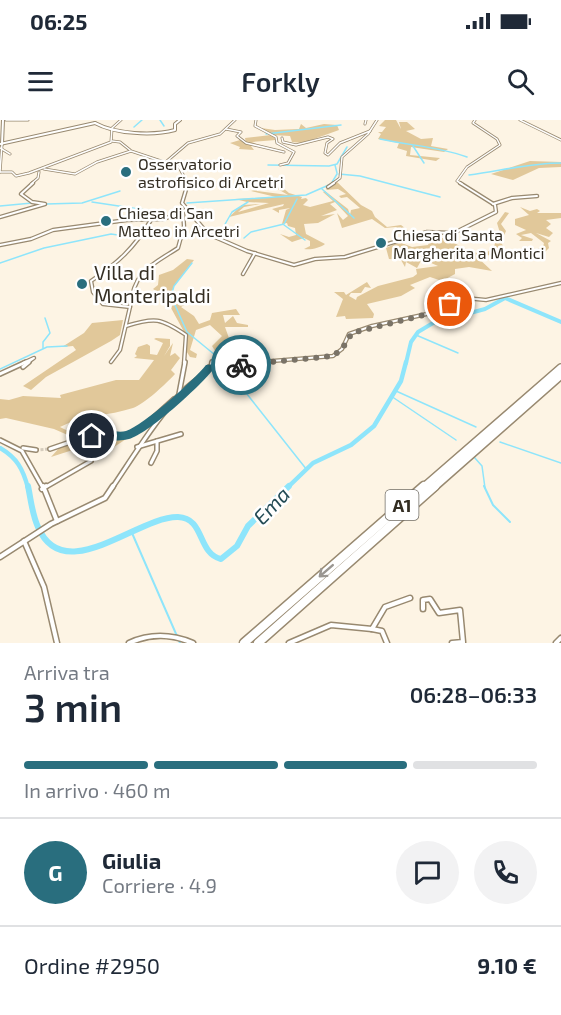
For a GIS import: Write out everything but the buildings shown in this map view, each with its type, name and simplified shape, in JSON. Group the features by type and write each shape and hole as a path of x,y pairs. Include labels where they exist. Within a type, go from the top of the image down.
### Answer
{"highway":[{"name":"A1","path":"244,643 561,368"},
{"name":"A1","path":"258,643 561,375"}],"main road":[{"path":"4,120 1,147 94,123 112,130 164,134 176,130 176,124 180,120"}],"street":[{"path":"4,120 28,120"},
{"path":"112,141 110,138 112,130 121,120"},
{"path":"166,161 188,143 219,135 235,120"},
{"path":"256,120 255,126 276,137 276,142 294,152 288,163 280,165"},
{"path":"365,124 366,120"},
{"path":"328,188 340,178 338,168 346,150 370,131 377,120"},
{"path":"184,211 208,234 255,253 294,265 315,259 345,257 427,232 449,234 464,230 498,209 457,181 466,167 500,145 497,139 473,123 475,120"},
{"path":"520,120 561,140"},
{"path":"226,129 241,132 237,136 245,142 284,152"},
{"path":"282,138 282,142 298,145 323,136 330,137 333,139 327,143 325,153 329,155 337,145 360,133 370,131"},
{"path":"1,147 0,172 12,172 16,176 40,171 87,148 112,141 120,142 131,151 181,168 187,181 186,193 182,199 184,226 178,248 142,271 132,289 120,350 111,362"},
{"path":"1,147 10,154"},
{"path":"40,171 75,174 97,162 131,151"},
{"path":"0,217 45,204 32,202 21,194 38,178 40,171"},
{"path":"493,204 512,198 537,196"},
{"path":"0,245 58,229 127,220 167,218 184,211"},
{"path":"130,307 103,304 93,292 91,281 112,267 136,245 151,220"},
{"path":"243,274 255,253"},
{"path":"211,367 333,356 342,349 349,334 372,326 436,312 465,298 488,300 561,283"},
{"path":"0,557 54,523 105,498 137,447 179,395 184,354 187,348 186,335 160,318 149,318 126,326"},
{"path":"50,449 85,437 128,435 144,426 200,379 211,367 212,361 227,346"},
{"path":"0,374 34,358 23,367"},
{"path":"226,366 232,367 235,383 241,389"},
{"path":"137,447 181,434"},
{"path":"0,440 36,450"},
{"path":"151,463 157,451 157,441"},
{"path":"21,447 42,489 54,523"},
{"path":"42,489 91,461"},
{"path":"24,541 44,587 57,643"},
{"path":"372,629 375,618 384,607 394,601 410,598"},
{"path":"423,609 423,600 430,599 439,613 460,610 463,642 452,643"},
{"path":"289,643 331,625 382,631 387,643"},
{"path":"129,643 159,635 176,636 193,643"},
{"path":"556,643 561,638"}],"shaded area":[{"path":"385,120 396,120 401,129 399,122 407,122 415,129 406,131 421,139 433,138 431,146 448,149 444,152 411,147 410,155 440,158 436,161 406,156 407,151 397,148 399,143 378,139 381,134 378,132 382,132 386,127 379,126"},
{"path":"301,124 306,128 324,124 337,125 339,130 303,143 292,142 290,136 272,135 276,140 252,142 261,146 251,146 254,150 239,149 240,147 230,143 240,140 246,143 245,138 271,135 261,128 299,129"},
{"path":"530,161 561,162 561,167 539,168 513,180 491,174"},
{"path":"335,180 361,205 372,211 375,217 387,227 401,225 410,232 406,234 396,227 385,228 372,219 342,228 337,213 343,220 348,216 335,202 330,204 337,210 321,216 335,214 318,223 304,224 306,234 325,244 318,248 304,249 310,246 310,241 304,238 292,242 280,234 289,237 296,235 295,228 288,226 287,223 282,224 286,210 290,208 279,210 279,213 272,209 284,204 229,217 242,205 260,204 244,207 238,212 269,203 235,199 276,197 251,191 255,190 255,185 257,191 288,195 276,188 282,187 289,193 302,197 301,199 306,198 308,200 303,205 310,207 333,201 323,192 325,191 348,209 350,215 351,210 360,208 347,197 341,198 339,196 346,194 338,189 326,190"},
{"path":"520,207 530,211 537,209 540,211 537,213 561,213 561,218 546,220 551,224 546,228 553,233 549,237 536,233 551,241 545,252 537,249 543,247 544,243 531,233 521,235 533,239 532,241 519,241 522,238 516,234 526,230 515,225 515,219 529,215"},
{"path":"505,212 509,213 501,224 506,231 501,242 503,246 490,255 477,257 492,271 469,267 455,269 455,274 442,281 430,277 410,285 415,288 401,296 367,304 374,314 373,318 336,317 343,299 334,292 344,292 346,295 367,282 371,288 365,287 361,293 351,293 349,296 356,300 357,297 378,286 413,277 417,274 416,269 438,266 422,259 417,268 406,262 405,267 401,260 389,259 386,248 399,242 412,247 428,245 430,240 449,237 454,239 454,243 468,250 485,253 494,246 500,233 497,223"},
{"path":"187,259 194,260 174,286 172,293 159,293 153,289 158,285 159,275 173,270"},
{"path":"191,301 181,307 194,316 199,324 210,320 212,313 236,309 240,315 223,315 225,323 233,316 237,323 248,325 248,327 225,327 230,341 217,354 212,346 222,336 210,325 196,330 190,350 197,354 196,358 190,357 185,349 183,330 171,308 173,303"},
{"path":"123,320 120,335 111,341 46,377 31,390 23,386 76,350 73,346 62,347 84,333 92,323"},
{"path":"154,339 170,339 170,346 164,356 173,343 170,356 175,353 180,358 171,370 175,374 160,388 143,403 133,408 78,420 60,427 80,434 102,436 123,433 142,425 143,428 114,447 85,446 51,457 70,436 54,429 6,418 0,419 0,399 9,400 23,396 61,398 60,395 116,380 139,380 154,360 134,358 137,356 135,354 138,347 147,344 150,346 150,354 157,355 163,343"}],"waterway":[{"path":"134,127 142,120"},
{"path":"160,120 164,126"},
{"path":"266,134 341,125"},
{"path":"380,139 434,148 467,157"},
{"path":"413,146 424,163"},
{"path":"268,165 329,166 337,164 347,147"},
{"path":"469,175 561,163"},
{"path":"335,165 337,173"},
{"path":"187,203 306,195 331,184 337,174"},
{"path":"339,174 360,176 440,197"},
{"path":"322,189 354,218"},
{"path":"46,204 82,203 120,191"},
{"path":"244,238 251,232 284,224 297,199"},
{"path":"92,202 152,211"},
{"path":"224,226 232,212 248,202"},
{"path":"0,206 32,203"},
{"path":"284,225 305,240"},
{"path":"0,263 44,248 111,234 138,238"},
{"path":"192,263 174,286 171,296 187,332 226,364"},
{"name":"Ema","path":"406,363 411,342 418,332 433,323 485,309 505,298 561,322"},
{"path":"43,348 43,342 50,333 45,318"},
{"path":"416,335 458,353"},
{"path":"0,369 47,347 67,346"},
{"name":"Ema","path":"287,488 313,463 351,445 374,426 401,381 406,362"},
{"path":"243,389 307,470"},
{"path":"396,391 476,427"},
{"path":"391,396 456,440"},
{"path":"500,442 561,463"},
{"name":"Ema","path":"0,448 18,465 28,488"},
{"path":"474,457 482,466 485,488"},
{"name":"Ema","path":"28,486 38,527 50,544 65,551 83,550 103,544 162,520 178,517 193,523 208,550 213,556 221,559 237,546 248,526 289,486"},
{"path":"484,486 493,505 510,522"},
{"path":"132,533 180,643"}],"tunnel":[{"path":"36,450 50,449"}],"way so far":[{"path":"241,365 333,356 342,349 349,334 372,326 436,312 450,304"}],"place":[{"name":"Osservatorio astrofisico di Arcetri","path":"126,172"},
{"name":"Chiesa di San Matteo in Arcetri","path":"106,221"},
{"name":"Chiesa di Santa Margherita a Montici","path":"381,243"},
{"name":"Villa di Monteripaldi","path":"82,284"}],"route":[{"path":"92,436 121,437 135,432 200,379 209,367 241,365"}]}
